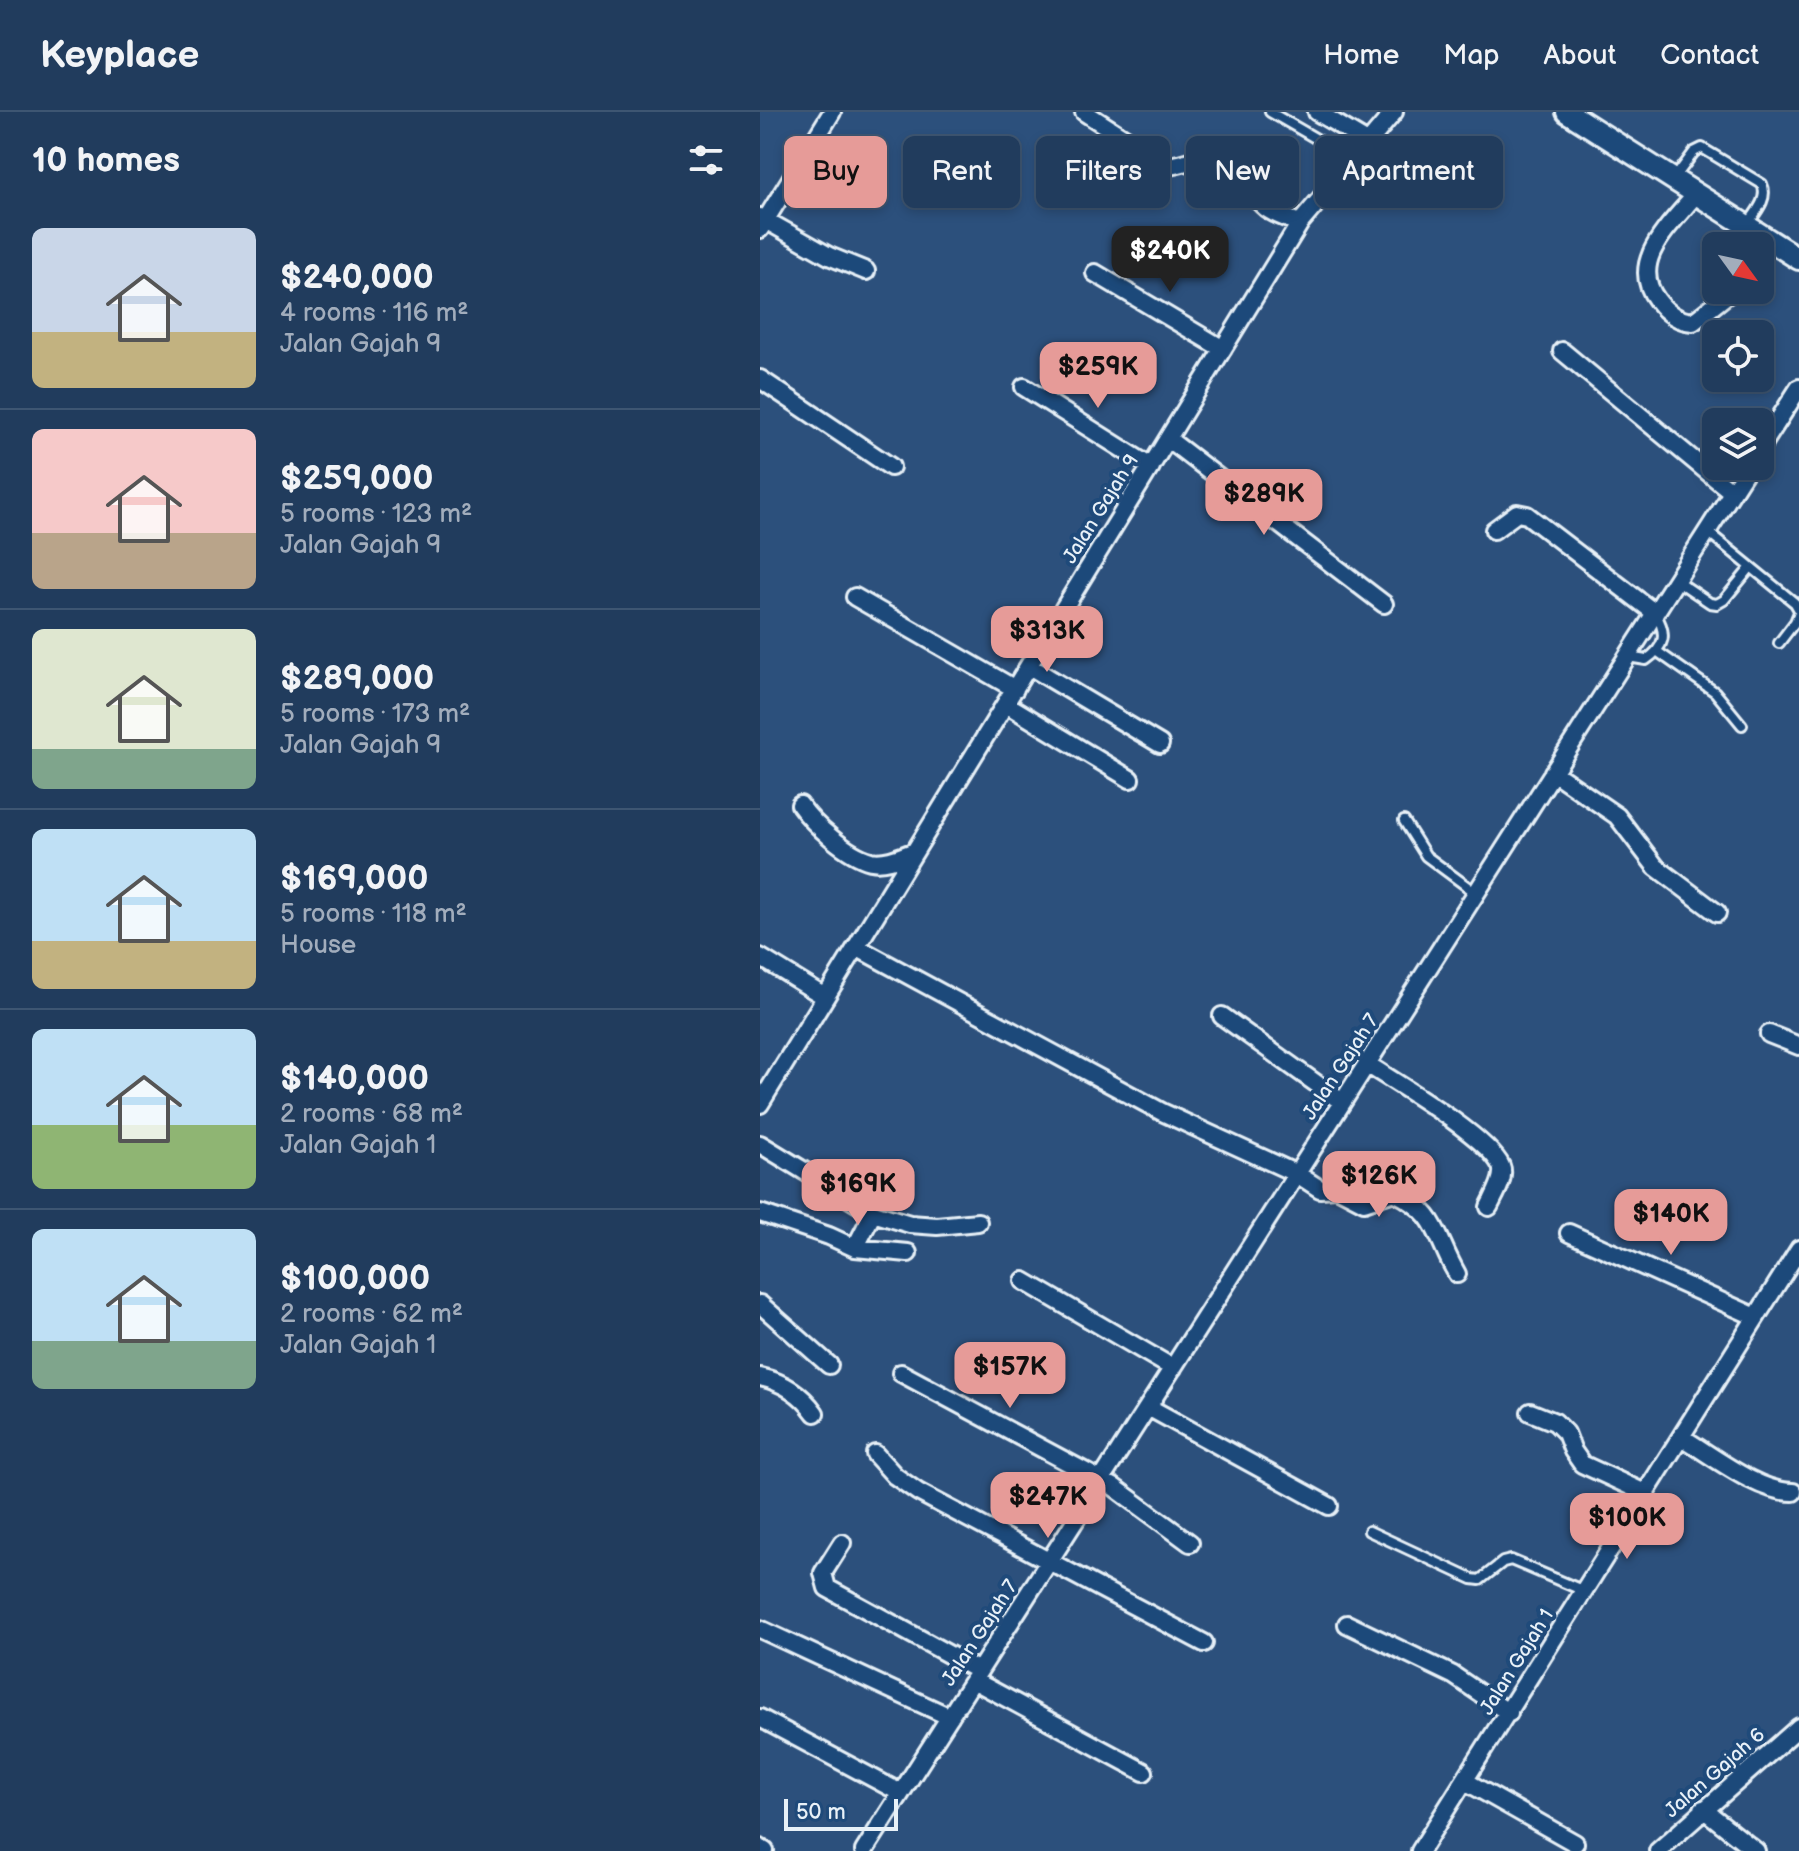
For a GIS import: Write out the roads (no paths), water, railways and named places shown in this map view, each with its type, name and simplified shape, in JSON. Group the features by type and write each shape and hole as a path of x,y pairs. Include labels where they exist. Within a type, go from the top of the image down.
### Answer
{"street":[{"path":"832,112 762,222 866,271"},
{"path":"1084,112 1168,166 1203,158 1224,163 1236,171 1242,184 1265,207 1300,223"},
{"path":"1317,112 1357,136"},
{"name":"Jalan Gajah 9","path":"1375,136 1394,112"},
{"path":"1567,112 1752,232"},
{"path":"1696,194 1652,248 1645,268 1649,290 1663,307 1683,321 1693,322 1716,304"},
{"name":"Jalan Gajah 9","path":"760,1104 1300,223 1315,206"},
{"path":"1774,251 1799,259"},
{"path":"1095,273 1223,349"},
{"path":"1562,351 1732,492"},
{"path":"760,379 891,467"},
{"path":"1024,387 1151,467"},
{"path":"1774,427 1799,388"},
{"path":"1168,439 1384,604"},
{"name":"Jalan Gajah 7","path":"864,1851 1740,480"},
{"path":"1494,530 1517,513 1527,515 1655,613"},
{"path":"855,597 1015,689"},
{"path":"1029,666 1160,744"},
{"path":"1006,704 1130,779"},
{"path":"1553,772 1617,816 1656,867 1717,913"},
{"path":"800,805 821,829 860,856 873,861 892,859 915,851"},
{"path":"856,947 1162,1112 1297,1174 1317,1188 1340,1189 1364,1202 1394,1192 1406,1198 1423,1210 1437,1228 1445,1253 1457,1274"},
{"path":"760,957 825,997"},
{"path":"1222,1016 1342,1102"},
{"path":"1769,1034 1799,1046"},
{"path":"1367,1064 1485,1145 1501,1166 1503,1176 1489,1207"},
{"path":"760,1144 873,1213 910,1224 937,1226 978,1222"},
{"path":"760,1213 855,1248 908,1253"},
{"path":"855,1248 873,1213"},
{"path":"1569,1233 1756,1317"},
{"name":"Jalan Gajah 1","path":"1420,1851 1756,1317 1793,1272 1799,1249"},
{"path":"1024,1281 1173,1368"},
{"path":"760,1304 829,1365"},
{"path":"901,1373 1114,1487 1190,1543"},
{"path":"760,1377 776,1380 789,1388 806,1400 815,1413"},
{"path":"1148,1407 1329,1506"},
{"path":"1530,1412 1555,1422 1566,1433 1582,1464 1645,1493"},
{"path":"1681,1437 1776,1492 1793,1492"},
{"path":"875,1454 895,1476 918,1492 1204,1643"},
{"path":"842,1543 823,1573 827,1588 1144,1772"},
{"path":"1347,1624 1453,1675 1509,1713"},
{"path":"760,1629 950,1717"},
{"path":"760,1718 901,1793"},
{"name":"Jalan Gajah 6","path":"1658,1851 1799,1727"},
{"path":"1465,1781 1575,1843"},
{"path":"1703,1809 1756,1851"}],"lane":[{"path":"1270,112 1315,138"},
{"path":"1674,180 1694,152 1702,148 1762,184 1765,191 1763,199 1747,226"},
{"path":"1707,531 1795,603 1799,611 1795,622 1779,643"},
{"path":"1676,580 1710,603 1717,604 1724,600 1751,567"},
{"path":"1627,657 1646,660 1658,652 1663,626 1655,613"},
{"path":"1658,652 1715,692 1742,725"},
{"path":"1404,821 1426,856 1476,893"},
{"path":"1369,1531 1476,1581 1503,1562 1511,1560 1585,1591"}]}
